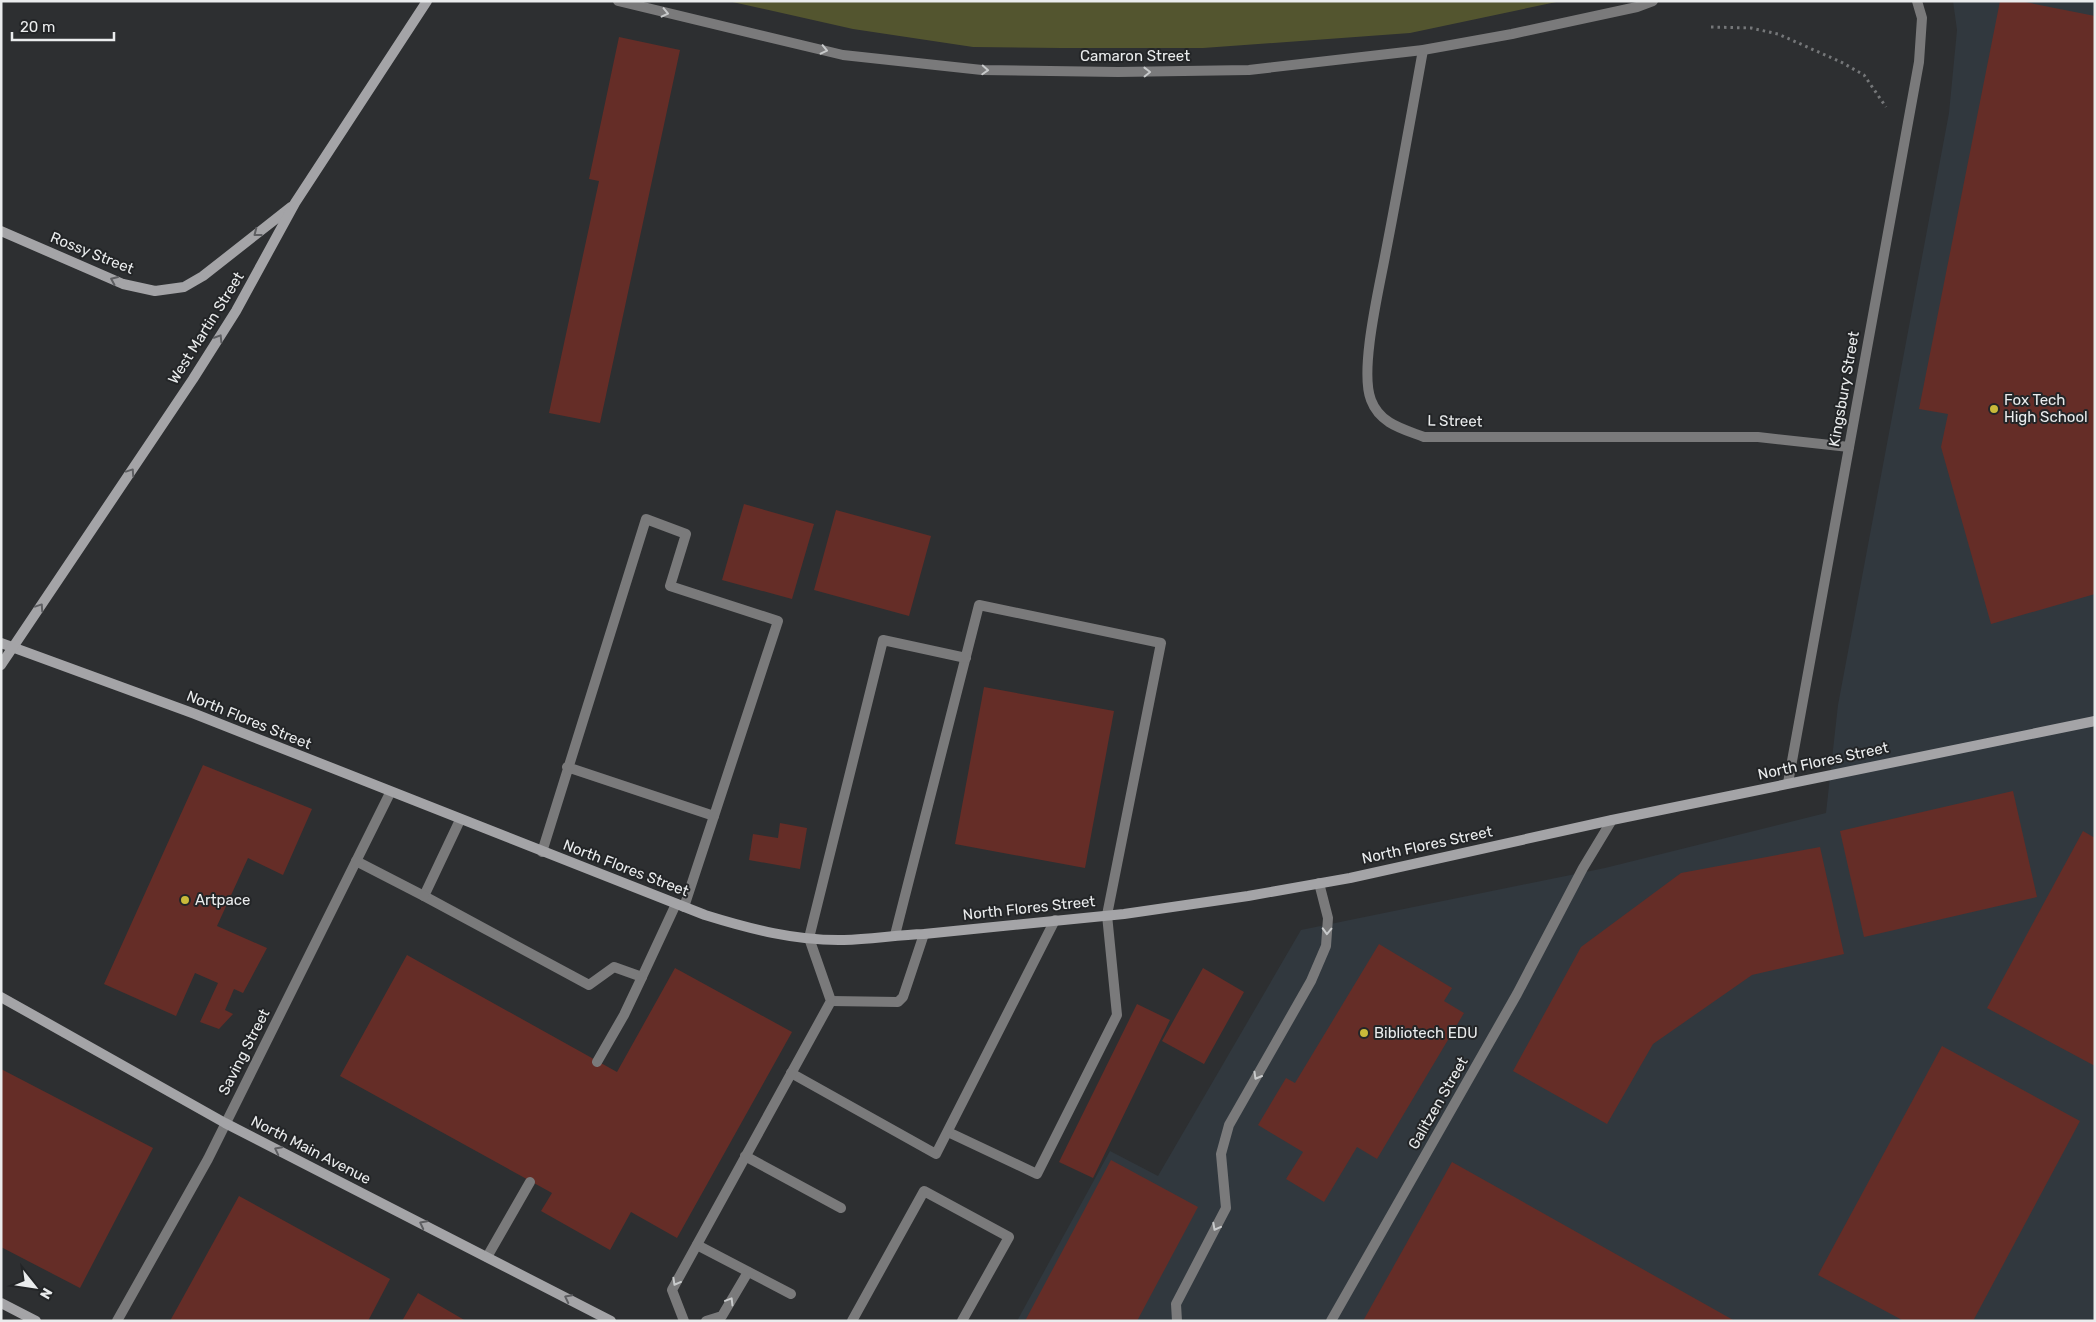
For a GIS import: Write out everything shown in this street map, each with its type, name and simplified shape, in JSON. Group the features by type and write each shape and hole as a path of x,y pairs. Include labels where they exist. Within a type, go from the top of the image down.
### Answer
{"main road":[{"name":"West Martin Street","path":"1,665 227,326 295,203 428,1"},
{"name":"Rossy Street","path":"1,231 123,284 156,291 184,287 203,276 295,203"},
{"name":"North Flores Street","path":"1,643 195,714 460,820 680,905 757,931 809,938 843,940 924,934 1107,915 1248,896 1319,883 1788,783 2095,721"},
{"name":"North Main Avenue","path":"1,997 226,1123 611,1321"},
{"path":"1,1303 36,1321"}],"street":[{"name":"Camaron Street","path":"618,1 843,55 982,70 1118,72 1249,70 1424,50 1512,34 1637,7 1654,1"},
{"name":"Kingsbury Street","path":"1788,783 1919,62 1922,18 1917,1"},
{"name":"L Street","path":"1424,50 1373,325 1368,372 1370,398 1377,414 1390,424 1424,437 1758,437 1848,447"},
{"path":"542,852 646,519 686,534 670,586 778,621 714,816 680,905 598,1062"},
{"path":"895,935 980,605 1161,643 1107,915 1116,1015 1037,1174 948,1132"},
{"path":"684,1321 672,1290 831,1000 809,938 883,640 966,658"},
{"path":"567,767 714,816"},
{"name":"Saving Street","path":"117,1321 208,1159 390,792"},
{"path":"424,896 460,820"},
{"name":"Galitzen Street","path":"1330,1321 1517,994 1583,868 1612,820"},
{"path":"356,861 589,985 614,967 642,977"},
{"path":"1177,1321 1176,1304 1226,1208 1221,1154 1229,1125 1311,981 1326,946 1328,918 1319,883"},
{"path":"791,1073 936,1154 1055,920"},
{"path":"831,1000 898,1002 903,997 924,934"},
{"path":"745,1156 841,1208"},
{"path":"487,1257 530,1182"},
{"path":"852,1321 924,1191 1008,1237 962,1321"},
{"path":"697,1244 791,1294"},
{"path":"706,1321 722,1316 748,1272"}],"path":[{"path":"1711,27 1751,28 1778,34 1842,62 1864,75 1887,107"}],"shaded area":[{"name":"Fox Tech High School","path":"1953,1 2095,1 2095,1321 1017,1321 1110,1151 1158,1176 1301,930 1605,868 1826,813 1838,705 1949,113 1957,30"}],"green space":[{"path":"728,1 1561,1 1410,33 1203,48 1062,48 973,47 853,29"}],"building":[{"path":"2000,1 2020,1 2095,16 2095,594 1991,624 1941,447 1948,414 1919,409"},
{"path":"619,37 680,50 600,423 549,413 599,181 589,179"},
{"path":"744,504 814,524 792,599 722,580"},
{"path":"836,510 931,536 909,616 814,590"},
{"path":"984,687 1114,711 1085,868 955,844"},
{"name":"Artpace","path":"203,765 312,809 283,875 248,858 217,926 267,948 243,993 234,989 225,1010 233,1014 219,1029 200,1022 218,983 195,973 176,1016 104,984"},
{"path":"2013,791 2037,897 1864,937 1840,831"},
{"path":"780,823 807,828 800,869 749,860 753,834 778,838"},
{"path":"2083,831 2095,838 2095,1066 1987,1008"},
{"path":"1820,847 1844,954 1752,975 1653,1044 1607,1124 1513,1071 1581,947 1681,873"},
{"path":"1379,944 1452,988 1444,1001 1464,1013 1377,1159 1357,1147 1324,1202 1286,1179 1303,1152 1258,1125 1286,1078 1295,1083"},
{"path":"407,955 617,1072 675,968 792,1032 677,1238 631,1212 610,1250 541,1211 552,1193 340,1076"},
{"path":"1203,968 1244,992 1204,1064 1162,1041"},
{"path":"1137,1004 1170,1020 1093,1178 1059,1162"},
{"path":"1942,1046 2080,1121 1973,1321 1904,1321 1818,1275"},
{"path":"1,1069 153,1148 80,1288 1,1247"},
{"path":"1111,1160 1198,1207 1137,1321 1025,1321"},
{"path":"1452,1162 1735,1321 1363,1321"},
{"path":"239,1196 390,1279 368,1321 170,1321"},
{"path":"418,1293 466,1321 402,1321"}],"place":[{"name":"Fox Tech High School","path":"1994,409"},
{"name":"Artpace","path":"185,900"},
{"name":"Bibliotech EDU","path":"1364,1033"}]}
